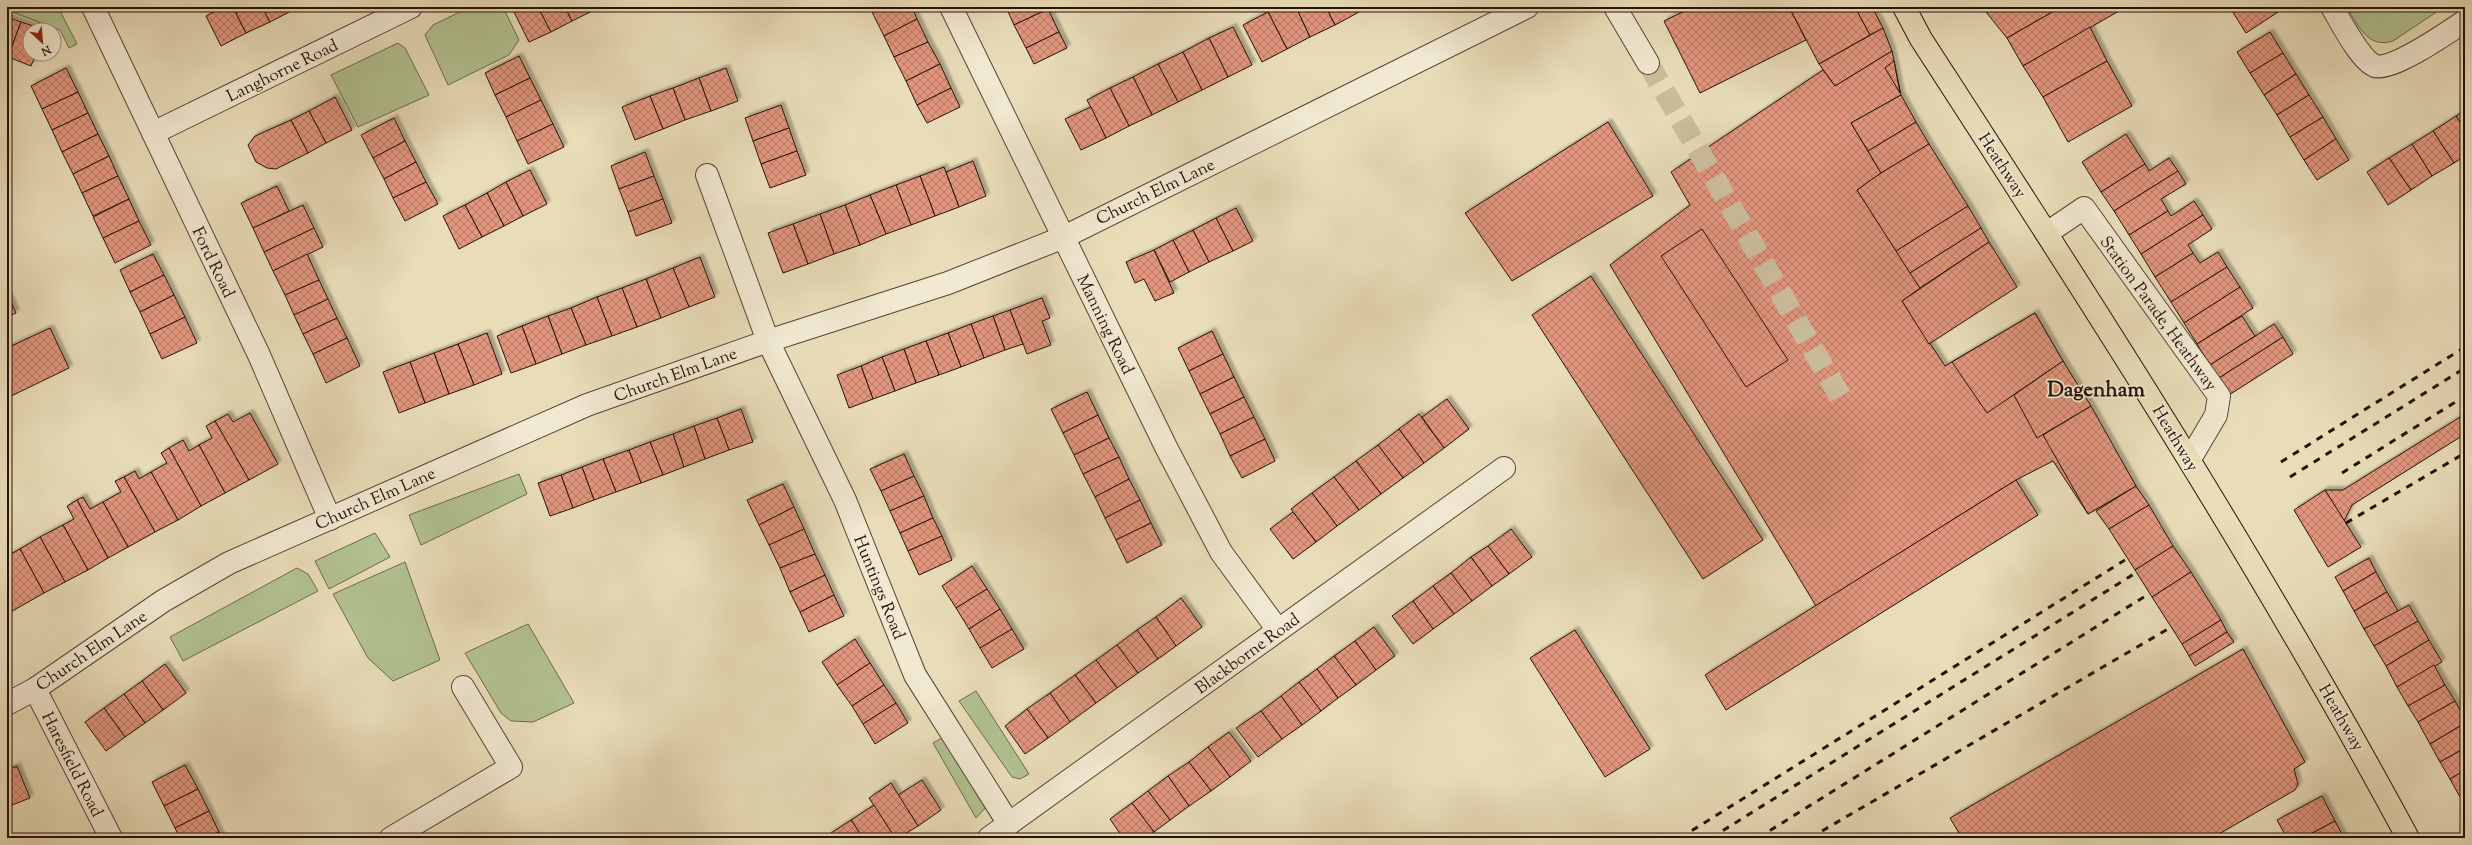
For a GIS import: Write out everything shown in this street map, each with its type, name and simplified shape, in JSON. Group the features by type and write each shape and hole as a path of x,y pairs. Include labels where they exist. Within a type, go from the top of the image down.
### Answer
{"main road":[{"name":"Heathway","path":"1904,7 1921,39 2047,233 2190,459 2269,590 2408,838"}],"street":[{"name":"Ford Road","path":"93,7 259,355 330,519"},
{"name":"Langhorne Road","path":"153,133 411,7"},
{"name":"Manning Road","path":"951,7 1167,449 1221,552 1278,630"},
{"name":"Church Elm Lane","path":"7,704 35,689 163,601 229,563 330,519 392,489 587,405 768,341 948,283 1064,237 1527,7"},
{"path":"1615,7 1648,63"},
{"path":"2332,7 2365,58 2376,66 2384,66 2410,56 2465,21"},
{"path":"707,175 768,341"},
{"name":"Station Parade, Heathway","path":"2047,233 2084,208 2219,396 2216,415 2190,459"},
{"name":"Huntings Road","path":"768,341 845,500 915,675 1009,824"},
{"name":"Blackborne Road","path":"989,838 1504,468"},
{"path":"391,838 511,767 463,687"},
{"name":"Haresfield Road","path":"35,689 111,838"}],"green space":[{"path":"7,7 58,7 77,44 69,48 62,34 62,22 39,22 7,10"},
{"path":"470,7 503,7 519,40 509,55 448,85 425,35 433,25"},
{"path":"2347,7 2444,7 2393,41 2384,43 2376,42 2364,34"},
{"path":"398,43 405,48 429,95 358,127 331,75"},
{"path":"519,474 527,494 421,545 409,515"},
{"path":"375,533 390,557 329,589 315,561"},
{"path":"405,562 440,660 393,681 368,658 333,594"},
{"path":"297,568 308,574 318,591 183,661 170,637"},
{"path":"528,624 574,703 533,722 511,721 501,713 465,653"},
{"path":"976,691 1029,774 1020,779 1012,777 959,701"},
{"path":"947,735 987,806 976,818 933,743"}],"building":[{"path":"223,7 233,7 246,33 221,46 206,16"},
{"path":"233,7 262,7 270,22 246,33"},
{"path":"262,7 294,7 295,9 270,22"},
{"path":"524,7 538,7 551,32 529,42 514,12"},
{"path":"538,7 565,7 572,21 551,32"},
{"path":"565,7 593,7 594,10 572,21"},
{"path":"883,7 912,7 917,19 884,36 872,12"},
{"path":"1006,7 1047,7 1048,9 1014,25"},
{"path":"1278,7 1296,7 1310,37 1287,49 1268,12"},
{"path":"1296,7 1326,7 1335,25 1310,37"},
{"path":"1326,7 1356,7 1359,12 1335,25"},
{"path":"1693,7 1789,7 1806,40 1700,93 1664,21"},
{"path":"1789,7 1855,7 1870,35 1819,64"},
{"path":"1855,7 1872,7 1883,28 1870,35"},
{"path":"1982,7 2061,7 2007,38"},
{"path":"2061,7 2126,7 2023,66 2007,38"},
{"path":"2238,7 2275,7 2278,12 2246,33 2232,11"},
{"path":"1048,9 1059,32 1026,48 1014,25"},
{"path":"1268,12 1287,49 1262,62 1243,25"},
{"path":"7,17 21,22 8,57 7,57"},
{"path":"917,19 928,42 894,57 884,36"},
{"path":"22,22 22,62 33,62 31,66 8,57"},
{"path":"1233,27 1252,65 1228,77 1209,38"},
{"path":"2090,27 2107,61 2043,97 2023,66"},
{"path":"1883,28 1892,51 1835,86 1819,64"},
{"path":"1059,32 1067,48 1034,64 1026,48"},
{"path":"2270,32 2283,53 2250,73 2237,52"},
{"path":"1209,38 1228,77 1202,90 1183,52"},
{"path":"928,42 940,64 906,81 894,57"},
{"path":"1892,51 1901,95 1851,123 1881,173 1857,190 1920,288 1902,301 1945,366 2035,313 2136,486 2088,514 2053,461 2016,480 1816,606 1610,265 1690,205 1671,172 1823,70 1835,86"},
{"path":"1183,52 1202,90 1178,102 1158,64"},
{"path":"2283,53 2296,74 2264,95 2250,73"},
{"path":"519,56 530,78 495,95 485,73"},
{"path":"1894,61 1900,93 1885,68"},
{"path":"2107,61 2132,106 2068,142 2043,97"},
{"path":"940,64 951,88 917,105 906,81"},
{"path":"1158,64 1178,102 1152,115 1133,77"},
{"path":"66,68 78,92 42,109 31,86"},
{"path":"726,68 738,101 711,111 699,78"},
{"path":"2296,74 2309,95 2277,115 2264,95"},
{"path":"1133,77 1152,115 1129,126 1110,88"},
{"path":"530,78 541,100 506,117 495,95"},
{"path":"699,78 711,111 685,120 673,88"},
{"path":"673,88 685,120 663,129 650,96"},
{"path":"951,88 960,107 927,123 917,105"},
{"path":"1110,88 1129,126 1106,138 1087,100"},
{"path":"78,92 88,113 52,130 42,109"},
{"path":"1901,95 1916,122 1868,151 1851,123"},
{"path":"2309,95 2323,117 2290,137 2277,115"},
{"path":"650,96 663,129 635,140 622,107"},
{"path":"335,97 352,130 326,143 309,111"},
{"path":"541,100 553,124 517,141 506,117"},
{"path":"781,105 789,128 753,141 745,118"},
{"path":"1091,107 1106,138 1081,150 1065,119"},
{"path":"309,111 326,143 308,153 291,120"},
{"path":"2465,111 2465,130 2456,116"},
{"path":"88,113 98,134 62,152 52,130"},
{"path":"2456,116 2465,130 2465,156 2454,163 2433,131"},
{"path":"2323,117 2336,139 2304,160 2290,137"},
{"path":"394,118 405,141 373,158 361,135"},
{"path":"291,120 308,153 276,169 267,168 256,162 248,145 255,136"},
{"path":"1608,122 1653,196 1512,281 1465,213"},
{"path":"1916,122 1929,144 1881,173 1868,151"},
{"path":"553,124 564,147 528,164 517,141"},
{"path":"789,128 797,151 761,164 753,141"},
{"path":"2433,131 2454,163 2432,176 2412,144"},
{"path":"98,134 109,156 73,174 62,152"},
{"path":"2126,134 2145,164 2101,192 2082,162"},
{"path":"2336,139 2349,160 2317,180 2304,160"},
{"path":"405,141 416,162 384,179 373,158"},
{"path":"1929,144 1968,206 1896,251 1857,190 1881,173"},
{"path":"2412,144 2432,176 2411,190 2389,158"},
{"path":"797,151 806,175 770,188 761,164"},
{"path":"645,152 654,176 619,189 611,166"},
{"path":"109,156 118,176 82,193 73,174"},
{"path":"2169,158 2178,171 2114,211 2101,192 2145,164 2149,171"},
{"path":"2389,158 2411,190 2388,205 2367,172"},
{"path":"973,161 986,196 959,207 946,172"},
{"path":"416,162 426,182 393,198 384,179"},
{"path":"944,167 959,207 935,216 920,176"},
{"path":"530,170 547,204 523,216 506,182"},
{"path":"2178,171 2186,184 2161,199 2168,211 2129,235 2114,211"},
{"path":"118,176 129,199 93,216 82,193"},
{"path":"654,176 663,199 628,212 619,189"},
{"path":"920,176 935,216 911,225 896,185"},
{"path":"426,182 438,204 405,221 393,198"},
{"path":"506,182 523,216 504,226 487,193"},
{"path":"896,185 911,225 886,234 870,195"},
{"path":"277,186 289,211 253,228 241,203"},
{"path":"487,193 504,226 482,237 465,205"},
{"path":"870,195 886,234 860,245 845,205"},
{"path":"129,199 139,221 103,238 93,217"},
{"path":"663,199 672,223 636,236 628,212"},
{"path":"2194,201 2203,215 2141,254 2129,235 2168,211 2171,216"},
{"path":"303,205 314,228 264,252 253,228"},
{"path":"465,205 482,237 459,249 443,216"},
{"path":"845,205 860,245 834,254 820,214"},
{"path":"1968,206 1981,228 1910,273 1896,251"},
{"path":"1236,208 1253,241 1233,251 1216,218"},
{"path":"820,214 834,254 808,264 793,224"},
{"path":"2203,215 2212,229 2188,245 2193,253 2155,277 2141,254"},
{"path":"1216,218 1233,251 1209,262 1193,230"},
{"path":"139,221 151,245 115,263 103,238"},
{"path":"793,224 808,264 783,273 768,233"},
{"path":"314,228 323,247 273,271 264,252"},
{"path":"1981,228 1989,242 1920,288 1910,273"},
{"path":"1702,229 1788,360 1746,387 1661,256"},
{"path":"1193,230 1209,262 1189,272 1173,240"},
{"path":"1173,240 1189,272 1170,282 1154,250"},
{"path":"1989,242 2017,287 1929,344 1902,301"},
{"path":"1154,250 1174,293 1155,301 1144,279 1135,283 1126,262"},
{"path":"2218,252 2227,267 2171,302 2155,277 2193,253 2200,263"},
{"path":"153,254 164,275 130,292 120,270"},
{"path":"307,254 319,280 285,295 273,271"},
{"path":"700,257 715,297 689,307 673,268"},
{"path":"2227,267 2240,287 2184,323 2171,302"},
{"path":"673,268 689,307 661,318 646,279"},
{"path":"164,275 174,295 140,312 130,292"},
{"path":"1591,276 1763,540 1703,579 1532,315"},
{"path":"646,279 661,318 637,327 622,288"},
{"path":"319,280 328,299 294,315 285,295"},
{"path":"2240,287 2253,308 2197,344 2184,323"},
{"path":"622,288 637,327 612,336 597,297"},
{"path":"7,293 16,313 7,317"},
{"path":"174,295 185,317 150,334 140,312"},
{"path":"597,297 612,336 586,345 571,308"},
{"path":"1042,298 1050,318 1042,321 1051,345 1027,354 1010,310"},
{"path":"328,299 337,318 303,334 294,315"},
{"path":"571,308 586,345 562,354 548,316"},
{"path":"1010,310 1023,344 1005,350 993,316"},
{"path":"2035,313 2063,361 1987,413 1952,362"},
{"path":"548,316 562,354 536,364 522,326"},
{"path":"993,316 1005,350 984,358 971,324"},
{"path":"2242,316 2255,336 2210,365 2197,344"},
{"path":"185,317 197,343 162,359 150,334"},
{"path":"337,318 347,338 313,354 303,334"},
{"path":"971,324 984,358 961,367 948,333"},
{"path":"2274,324 2283,337 2219,378 2210,365"},
{"path":"522,326 536,364 511,373 497,336"},
{"path":"50,328 69,368 7,398 7,348"},
{"path":"1212,331 1223,354 1189,371 1178,348"},
{"path":"487,333 502,374 474,385 458,344"},
{"path":"948,333 961,367 939,375 926,341"},
{"path":"2283,337 2293,354 2229,395 2219,378"},
{"path":"347,338 360,366 326,383 313,354"},
{"path":"926,341 939,375 916,383 904,349"},
{"path":"458,344 474,385 449,394 434,353"},
{"path":"904,349 916,383 895,391 882,357"},
{"path":"434,353 449,394 425,403 410,362"},
{"path":"1223,354 1234,377 1200,394 1189,371"},
{"path":"882,357 895,391 873,399 861,366"},
{"path":"2063,361 2091,406 2037,438 2014,395"},
{"path":"410,362 425,403 399,413 383,372"},
{"path":"861,366 873,399 849,408 837,375"},
{"path":"1234,377 1244,397 1210,414 1200,394"},
{"path":"1087,392 1098,415 1063,433 1051,409"},
{"path":"1244,397 1254,417 1220,434 1210,414"},
{"path":"1447,399 1469,429 1444,448 1422,417"},
{"path":"2091,406 2136,486 2088,514 2043,435"},
{"path":"741,409 753,442 729,450 717,418"},
{"path":"250,413 278,464 249,480 215,421 228,414 233,422"},
{"path":"1419,414 1444,448 1424,463 1399,429"},
{"path":"2465,414 2465,434 2352,505 2344,521 2325,490 2343,490"},
{"path":"1098,415 1109,438 1074,455 1063,433"},
{"path":"1254,417 1265,439 1230,456 1220,434"},
{"path":"717,418 729,450 705,459 694,426"},
{"path":"215,421 249,480 225,493 199,445 212,438 206,426"},
{"path":"694,426 705,459 684,467 673,434"},
{"path":"1399,429 1424,463 1403,478 1378,445"},
{"path":"673,434 684,467 663,475 650,442"},
{"path":"1109,438 1119,457 1083,474 1074,455"},
{"path":"1265,439 1275,461 1242,478 1230,456"},
{"path":"183,440 189,451 199,445 225,493 201,506 169,448"},
{"path":"650,442 663,475 641,483 629,450"},
{"path":"1378,445 1403,478 1381,494 1356,461"},
{"path":"169,448 201,506 178,520 151,472 167,463 161,453"},
{"path":"629,450 641,483 616,492 603,459"},
{"path":"904,454 914,476 881,491 870,469"},
{"path":"1119,457 1129,479 1095,497 1083,474"},
{"path":"603,459 616,492 594,500 582,467"},
{"path":"1356,461 1381,494 1359,510 1334,477"},
{"path":"582,467 594,500 573,508 561,475"},
{"path":"135,471 139,479 151,472 178,520 155,532 124,477"},
{"path":"561,475 573,508 550,516 538,483"},
{"path":"914,476 924,496 890,511 881,491"},
{"path":"124,477 155,532 128,547 103,502 121,492 115,481"},
{"path":"1334,477 1359,510 1337,526 1312,493"},
{"path":"1129,479 1140,500 1105,518 1095,497"},
{"path":"2016,480 2038,515 1726,710 1705,675"},
{"path":"783,484 794,507 759,525 747,500"},
{"path":"2136,486 2149,505 2109,529 2096,511"},
{"path":"2325,490 2361,547 2328,567 2294,510"},
{"path":"1312,493 1337,526 1316,542 1291,509"},
{"path":"924,496 933,518 900,533 890,511"},
{"path":"83,497 90,509 103,502 128,547 108,558 77,500"},
{"path":"77,500 108,558 88,570 63,525 74,519 67,506"},
{"path":"1140,500 1151,523 1116,540 1105,518"},
{"path":"2149,505 2173,546 2135,570 2109,529"},
{"path":"794,507 804,529 769,545 759,525"},
{"path":"1293,512 1316,542 1293,559 1270,529"},
{"path":"933,518 942,536 908,551 900,533"},
{"path":"1151,523 1162,545 1127,563 1116,540"},
{"path":"63,525 88,570 65,582 40,537"},
{"path":"804,529 815,554 780,568 769,545"},
{"path":"1511,529 1532,557 1509,574 1488,546"},
{"path":"942,536 952,560 919,575 908,551"},
{"path":"40,537 65,582 44,593 20,549"},
{"path":"1488,546 1509,574 1492,586 1471,557"},
{"path":"2173,546 2191,572 2152,597 2135,570"},
{"path":"20,549 44,593 7,614 7,556"},
{"path":"815,554 825,575 790,592 780,568"},
{"path":"1471,557 1492,586 1472,601 1451,573"},
{"path":"2369,558 2376,572 2343,591 2335,577"},
{"path":"972,566 987,589 956,608 942,586"},
{"path":"2191,572 2221,620 2182,644 2152,597"},
{"path":"2376,572 2387,592 2354,611 2343,591"},
{"path":"1451,573 1472,601 1454,614 1433,586"},
{"path":"825,575 834,595 800,612 790,592"},
{"path":"1433,586 1454,614 1433,629 1413,601"},
{"path":"987,589 1000,609 969,629 956,608"},
{"path":"2387,592 2398,611 2364,629 2354,611"},
{"path":"834,595 844,616 809,632 800,612"},
{"path":"1181,598 1202,627 1176,646 1156,617"},
{"path":"1413,601 1433,629 1413,644 1392,616"},
{"path":"2409,605 2418,621 2374,646 2364,629"},
{"path":"1000,609 1012,629 980,648 969,629"},
{"path":"1156,617 1176,646 1158,659 1137,630"},
{"path":"2221,620 2227,632 2189,656 2182,644"},
{"path":"2418,621 2429,640 2386,666 2374,646"},
{"path":"1374,627 1395,656 1376,670 1355,641"},
{"path":"1012,629 1024,649 992,668 980,648"},
{"path":"1137,630 1158,659 1138,673 1117,645"},
{"path":"1575,630 1650,749 1605,777 1530,658"},
{"path":"2227,632 2234,642 2195,666 2189,656"},
{"path":"855,639 870,663 837,685 822,662"},
{"path":"2429,640 2442,662 2397,687 2386,666"},
{"path":"1355,641 1376,670 1356,685 1334,656"},
{"path":"1117,645 1138,673 1117,688 1096,660"},
{"path":"2243,649 2305,762 2294,769 2298,784 2295,790 2212,838 1962,838 1950,818"},
{"path":"1334,656 1356,685 1338,698 1317,669"},
{"path":"1096,660 1117,688 1096,703 1075,675"},
{"path":"870,663 884,685 852,706 837,685"},
{"path":"165,664 186,693 163,710 142,681"},
{"path":"2434,665 2445,685 2408,706 2397,687"},
{"path":"1317,669 1338,698 1321,711 1299,682"},
{"path":"1075,675 1096,703 1070,722 1050,693"},
{"path":"142,681 163,710 145,723 124,694"},
{"path":"1299,682 1321,711 1302,725 1281,696"},
{"path":"884,685 896,703 863,724 852,706"},
{"path":"2445,685 2455,701 2418,722 2408,706"},
{"path":"1050,693 1070,722 1048,738 1027,709"},
{"path":"124,694 145,723 125,737 104,708"},
{"path":"1281,696 1302,725 1282,739 1261,711"},
{"path":"2455,701 2465,719 2465,723 2430,744 2418,722"},
{"path":"896,703 908,723 875,744 863,724"},
{"path":"104,708 125,737 106,751 85,722"},
{"path":"1027,709 1048,738 1025,754 1005,726"},
{"path":"1261,711 1282,739 1258,757 1236,728"},
{"path":"2462,725 2465,731 2465,748 2440,762 2430,744"},
{"path":"1229,732 1251,761 1230,777 1208,747"},
{"path":"1208,747 1230,777 1211,791 1189,762"},
{"path":"2465,748 2465,770 2450,779 2440,762"},
{"path":"1189,762 1211,791 1189,806 1168,776"},
{"path":"185,765 198,789 164,806 152,782"},
{"path":"17,766 30,798 7,807 7,770"},
{"path":"2465,770 2465,794 2460,797 2450,779"},
{"path":"1168,776 1189,806 1170,820 1148,791"},
{"path":"922,780 941,810 918,826 898,795"},
{"path":"891,783 918,826 898,838 895,838 869,798"},
{"path":"198,789 209,811 175,828 164,806"},
{"path":"1148,791 1170,820 1154,832 1132,803"},
{"path":"2322,796 2335,821 2303,838 2287,838 2277,820"},
{"path":"1132,803 1154,832 1146,838 1123,838 1110,819"},
{"path":"874,805 895,838 863,838 851,820"},
{"path":"209,811 219,832 208,838 180,838 175,828"},
{"path":"851,820 863,838 830,838 828,835"},
{"path":"2335,821 2344,838 2303,838"},
{"path":"219,832 223,838 208,838"}],"tunnel":[{"path":"1648,63 1845,405"}],"railway":[{"path":"2281,462 2465,347"},
{"path":"2290,477 2465,368"},
{"path":"2342,473 2465,396"},
{"path":"2346,523 2465,453"},
{"path":"1680,838 2125,560"},
{"path":"1711,838 2134,574"},
{"path":"1758,838 2147,595"},
{"path":"1810,838 2168,629"}],"district":[{"name":"Dagenham","path":"2096,389"}]}
